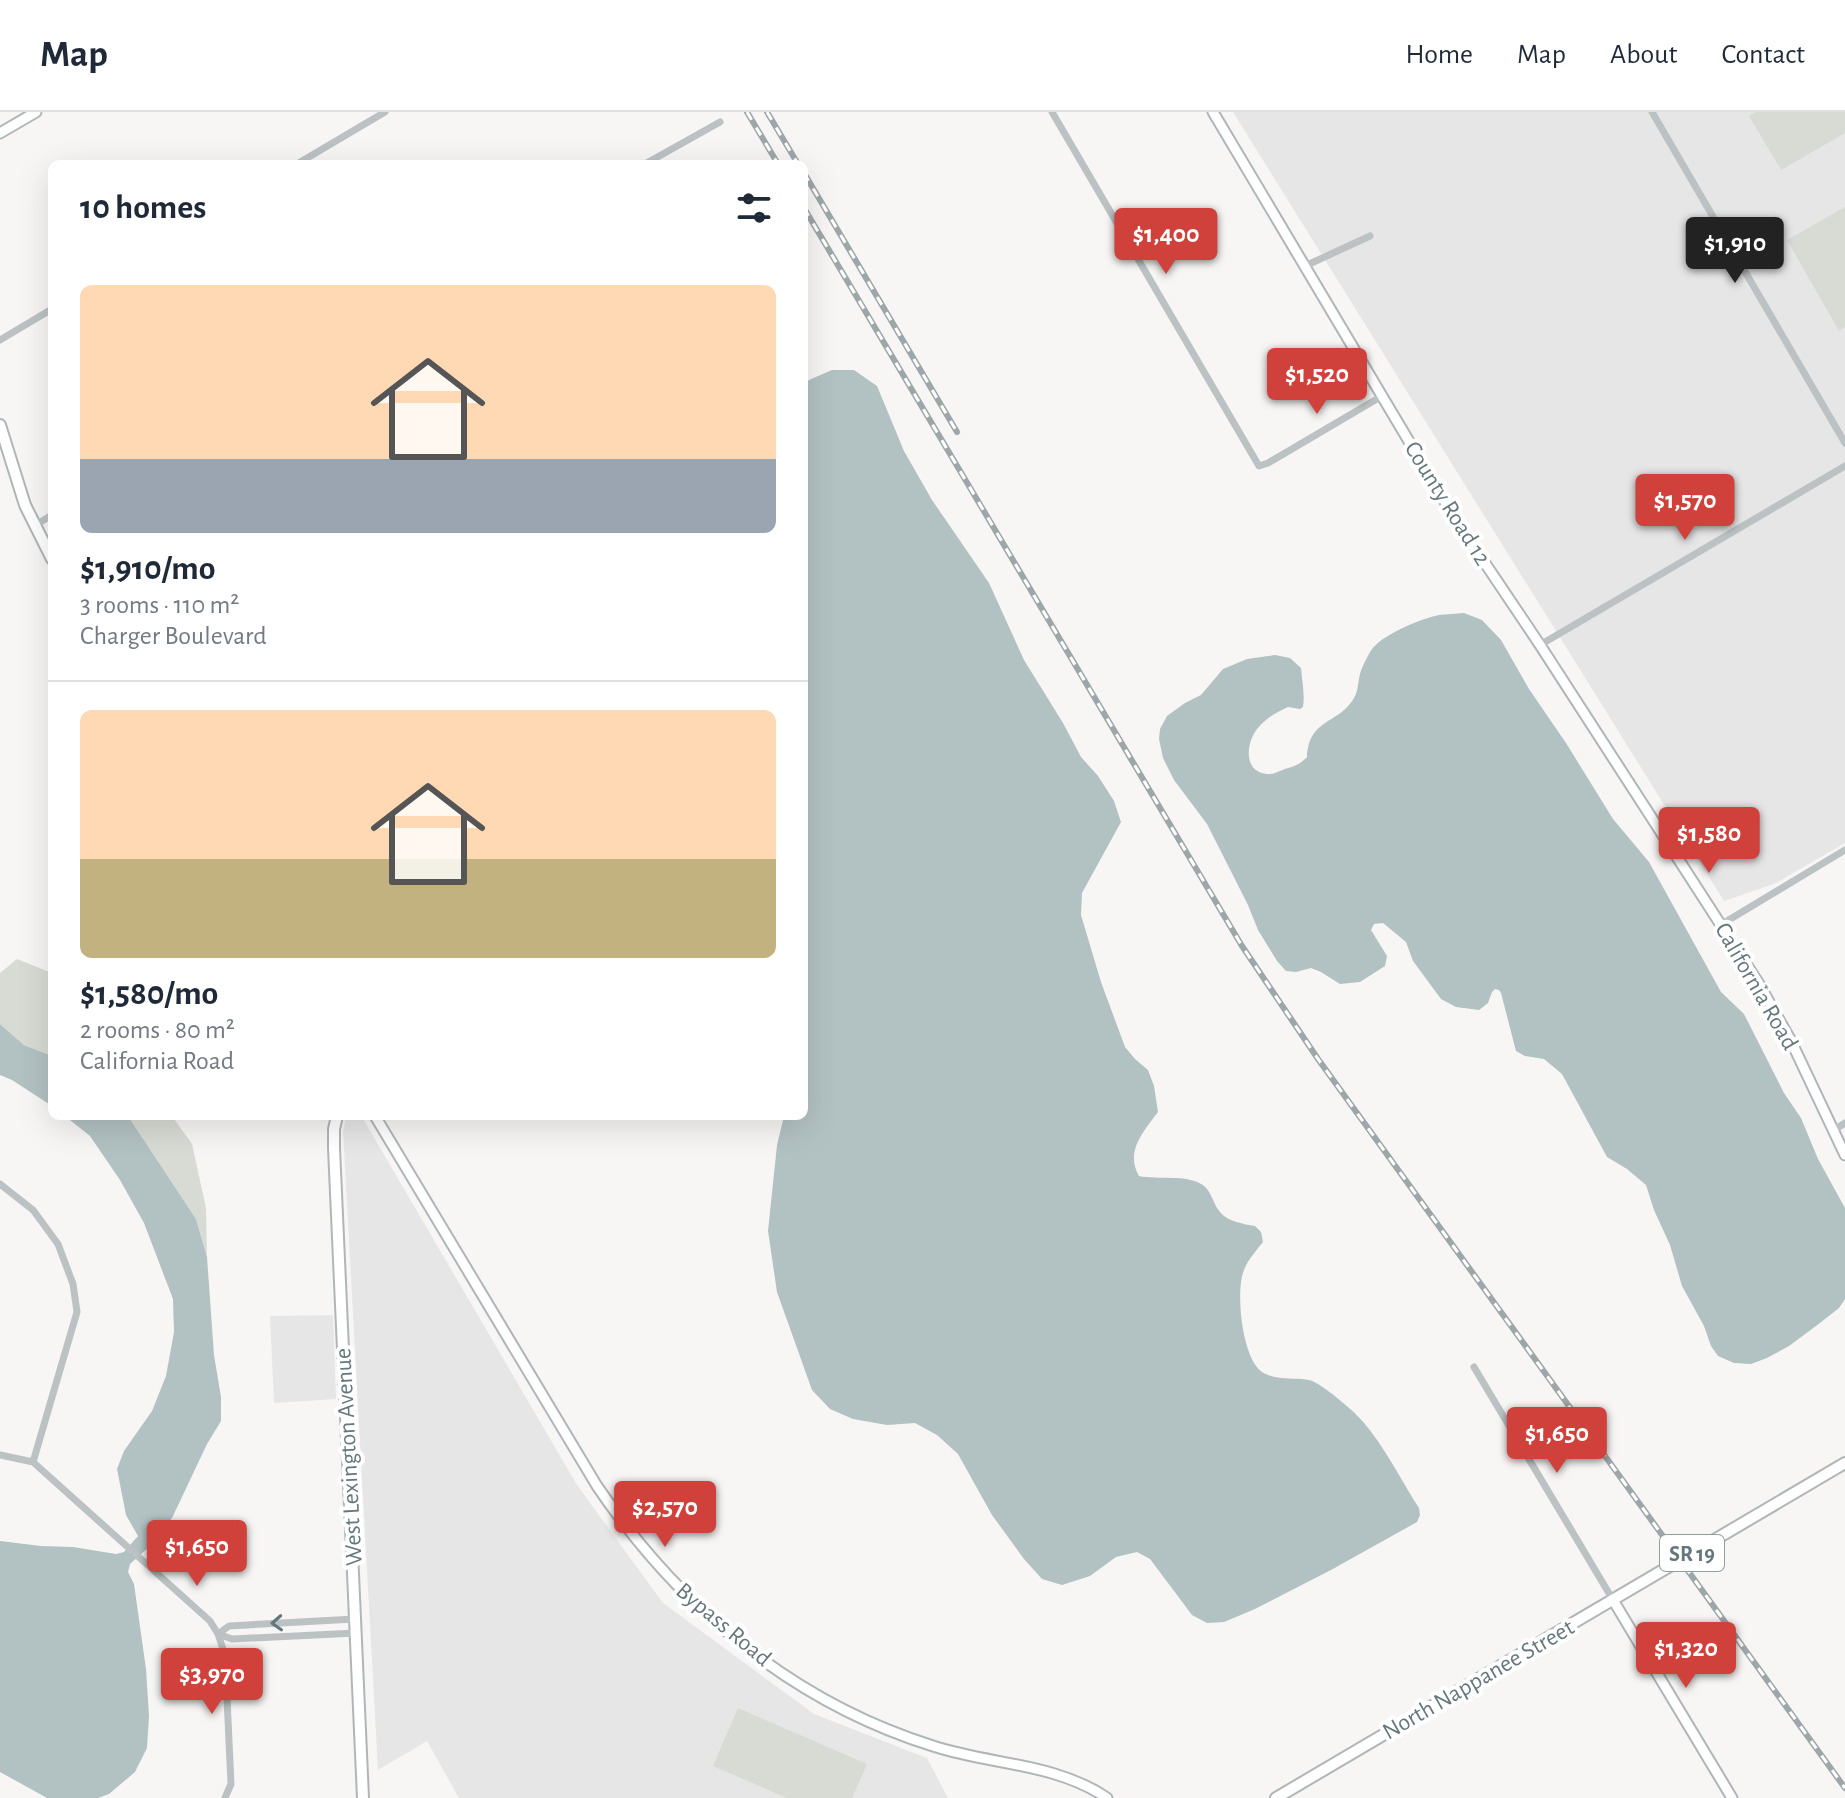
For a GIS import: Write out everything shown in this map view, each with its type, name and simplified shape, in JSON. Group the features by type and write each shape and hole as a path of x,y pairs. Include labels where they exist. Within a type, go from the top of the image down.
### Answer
{"main road":[{"path":"0,133 36,112"},
{"name":"County Road 12","path":"1213,112 1454,517 1540,645"},
{"path":"1,431 34,526 48,552"},
{"name":"California Road","path":"1540,645 1759,984 1834,1130"},
{"name":"West Lexington Avenue","path":"336,1120 334,1148 363,1798"},
{"name":"Bypass Road","path":"377,1120 597,1486 652,1559 706,1615 803,1687 870,1722 965,1756 1070,1777 1107,1798"},
{"path":"1834,1130 1845,1155"},
{"name":"North Nappanee Street","path":"1276,1798 1845,1463"},
{"path":"1613,1600 1732,1798"}],"street":[{"path":"304,160 385,112"},
{"path":"1052,112 1259,466 1382,396"},
{"path":"1652,112 1845,443"},
{"path":"652,160 720,122"},
{"path":"1305,266 1370,236"},
{"path":"0,340 48,311"},
{"path":"1540,645 1845,466"},
{"path":"34,526 48,517"},
{"path":"1722,924 1845,850"},
{"path":"1834,1130 1845,1123"},
{"path":"0,1184 33,1210 58,1244 73,1284 77,1312 33,1462"},
{"path":"1474,1367 1613,1600"},
{"path":"0,1455 33,1462 210,1621 225,1655 231,1784 225,1798"},
{"path":"218,1634 229,1626 355,1619"},
{"path":"218,1634 232,1639 356,1633"}],"shaded area":[{"path":"1233,112 1845,112 1845,843 1774,884 1724,901"},
{"path":"1756,112 1845,112 1845,133 1781,170 1749,116"},
{"path":"1845,207 1845,327 1839,331 1787,240"},
{"path":"832,370 854,370 877,386 904,451 932,500 989,583 1024,660 1081,757 1114,801 1121,822 1082,893 1081,915 1125,1047 1148,1070 1154,1086 1158,1112 1135,1150 1135,1167 1139,1176 1181,1178 1203,1185 1223,1215 1255,1226 1261,1232 1263,1242 1244,1269 1240,1295 1245,1340 1255,1365 1273,1377 1313,1381 1349,1408 1378,1442 1419,1508 1417,1522 1331,1570 1224,1622 1207,1623 1192,1615 1150,1559 1137,1552 1116,1557 1090,1576 1062,1585 1042,1579 992,1515 958,1454 937,1435 915,1423 887,1425 853,1419 830,1409 812,1390 777,1292 768,1231 777,1145 783,1120 808,1120 809,380"},
{"path":"1464,613 1482,620 1501,640 1613,819 1649,862 1721,992 1744,1014 1784,1093 1801,1118 1818,1159 1845,1208 1845,1299 1839,1308 1816,1326 1767,1358 1751,1364 1734,1363 1718,1356 1682,1286 1670,1245 1646,1185 1607,1157 1562,1074 1544,1059 1516,1051 1499,990 1492,992 1488,1003 1479,1010 1456,1007 1441,999 1413,961 1406,942 1383,923 1374,924 1371,930 1387,956 1385,966 1360,982 1340,984 1311,968 1286,971 1258,930 1207,824 1174,780 1163,758 1159,739 1167,716 1201,695 1223,669 1247,659 1275,655 1290,658 1301,668 1303,707 1288,707 1257,729 1249,749 1250,763 1259,772 1267,774 1297,765 1307,757 1313,735 1354,698 1362,669 1375,646 1391,634 1422,620"},
{"path":"17,959 48,971 48,1054 24,1045 0,1024 0,973"},
{"path":"0,1024 24,1045 48,1054 48,1103 12,1080 0,1075"},
{"path":"70,1120 131,1120 196,1219 207,1257 221,1421 173,1516 159,1538 130,1564 128,1572 134,1584 146,1669 149,1716 147,1748 135,1772 109,1794 98,1798 47,1798 0,1772 0,1541 116,1554 124,1552 138,1536 126,1515 117,1469 124,1451 152,1411 166,1376 174,1332 173,1299 144,1223 90,1136"},
{"path":"131,1120 175,1120 192,1144 206,1208 207,1257 196,1219"},
{"path":"345,1120 364,1120 577,1485 663,1603 814,1714 927,1758 948,1798 459,1798 427,1741 378,1770 343,1131"},
{"path":"333,1315 336,1399 274,1403 270,1316"},
{"path":"738,1708 867,1764 852,1798 787,1798 713,1766"}],"railway":[{"path":"747,112 776,160"},
{"path":"767,112 796,160"},
{"path":"808,180 957,432"},
{"path":"808,215 1242,946 1318,1059 1845,1788"}]}
